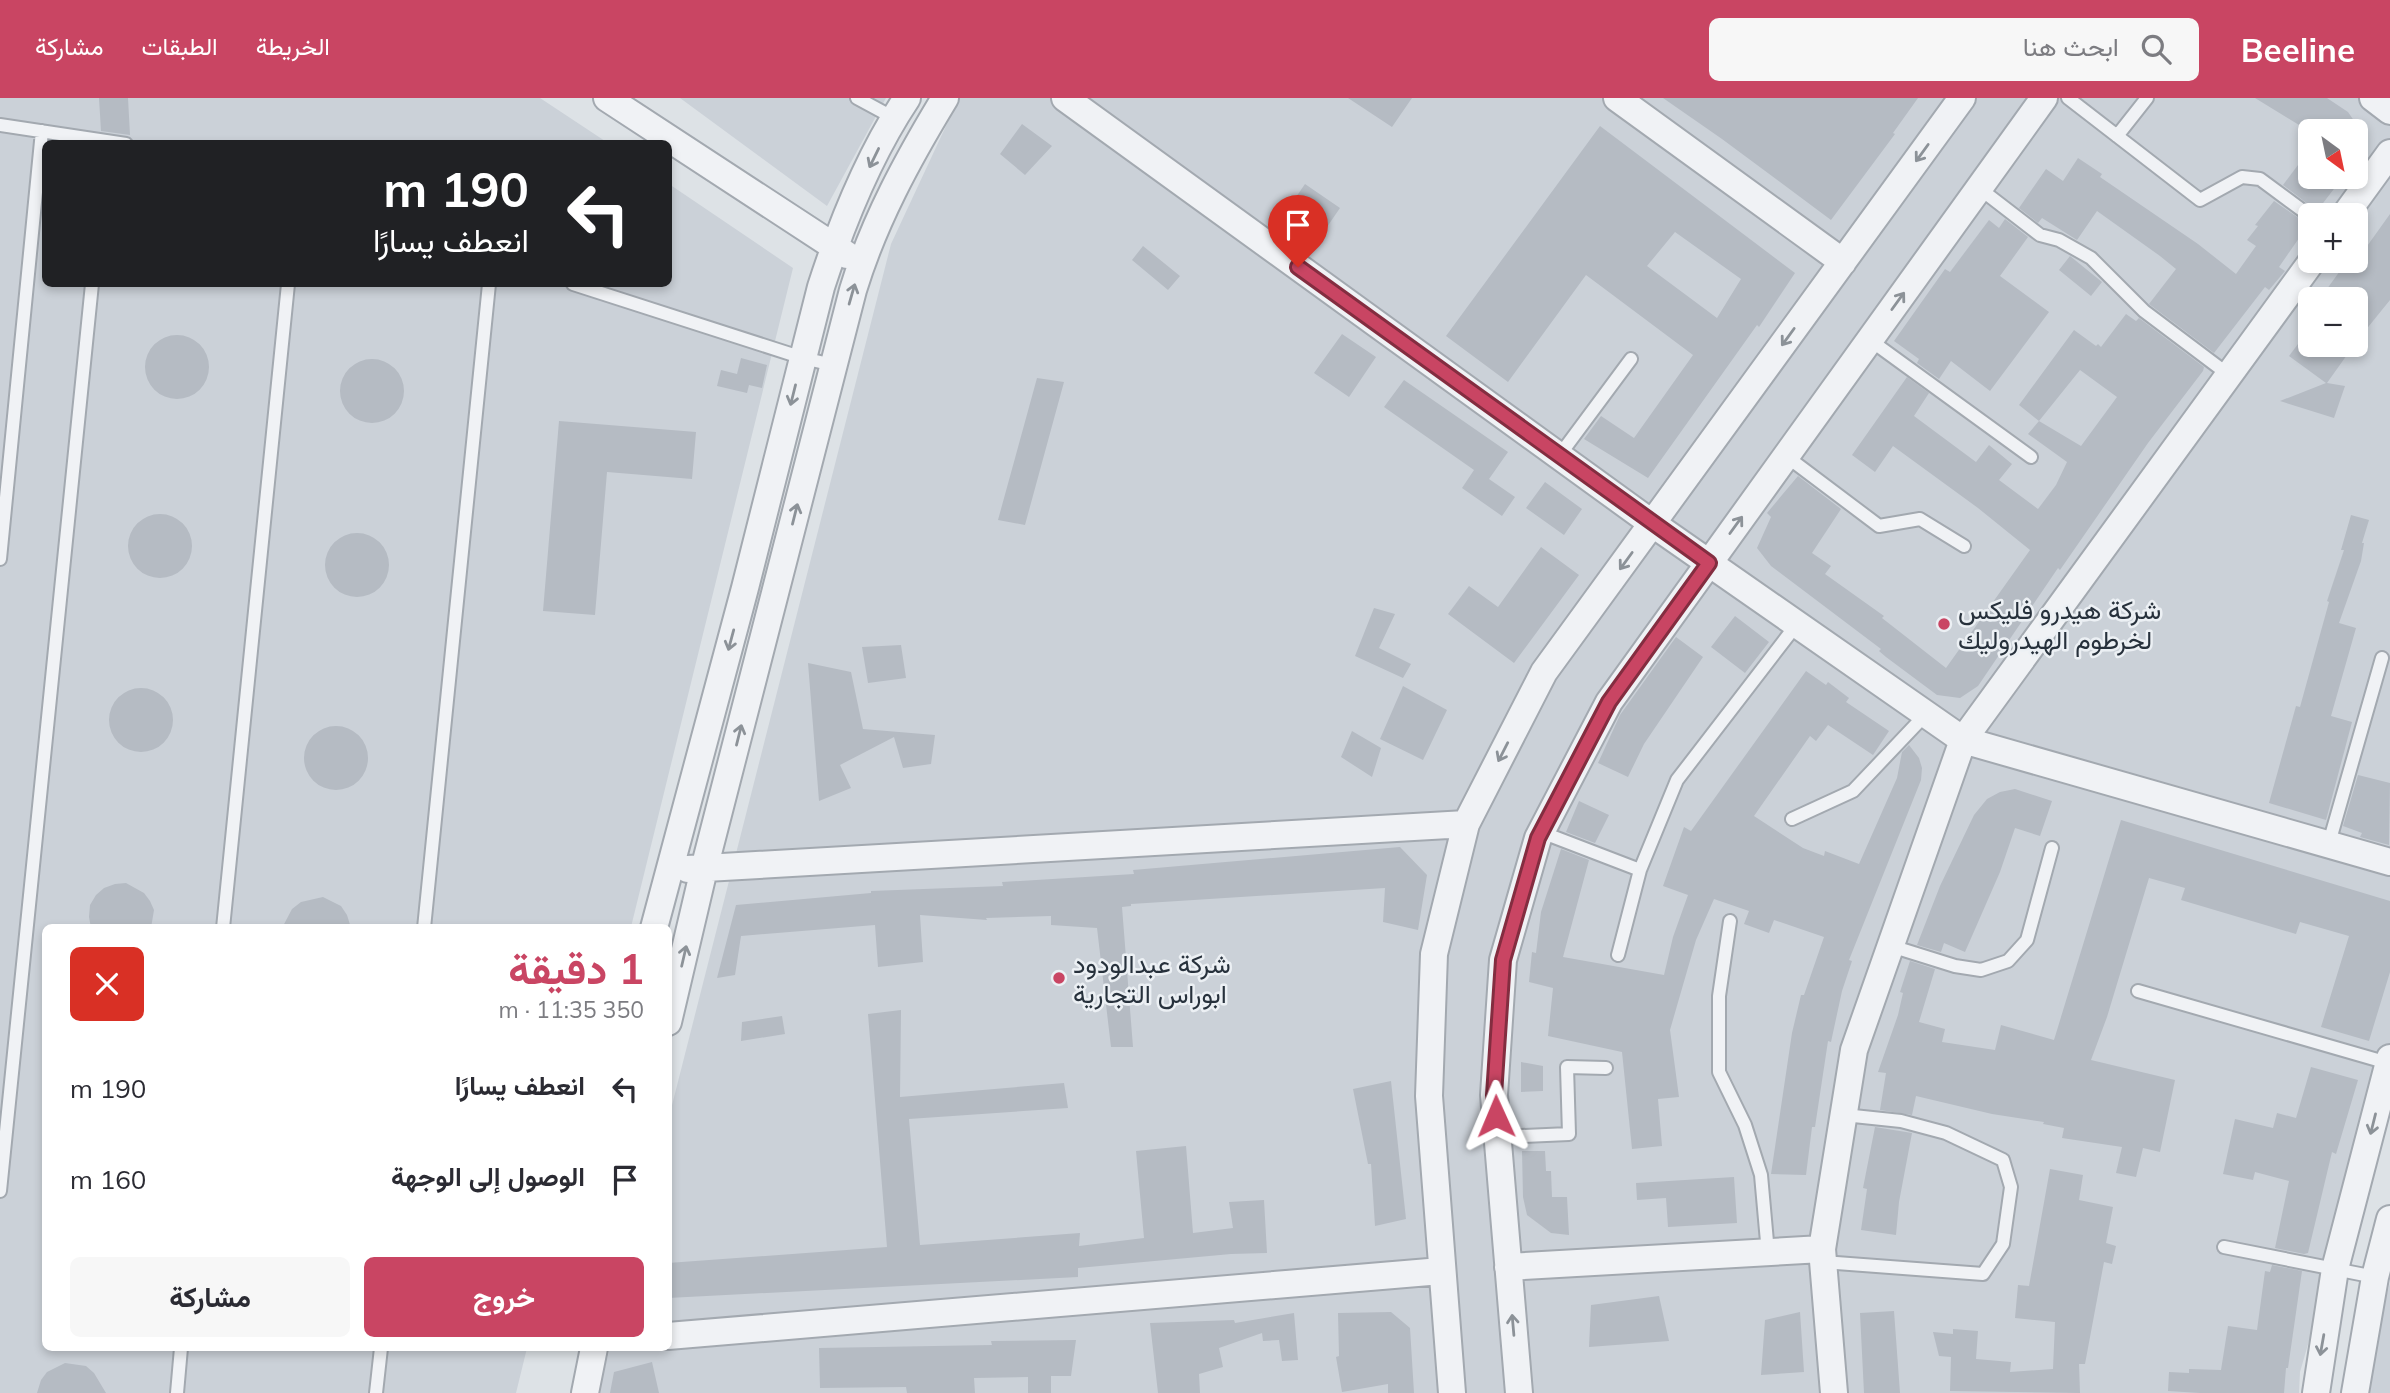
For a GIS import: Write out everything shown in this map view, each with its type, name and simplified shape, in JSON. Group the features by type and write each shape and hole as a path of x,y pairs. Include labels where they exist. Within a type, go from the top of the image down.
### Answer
{"street":[{"path":"607,98 671,140"},
{"path":"672,1005 704,869 861,263 909,158 945,98"},
{"path":"1617,98 1843,262"},
{"path":"1452,1393 1429,1096 1434,954 1466,824 1544,672 1962,98"},
{"path":"1519,1393 1494,1095 1503,960 1541,832 1609,702 2044,98"},
{"path":"2373,98 2390,111"},
{"path":"1078,102 1653,524 1963,740 2390,862"},
{"path":"655,924 834,247 900,108"},
{"path":"672,141 861,263"},
{"path":"2355,203 2390,153"},
{"path":"1834,1393 1823,1256 1854,1050 1963,740 2303,273"},
{"path":"745,588 774,596"},
{"path":"670,869 1466,824"},
{"path":"2316,1393 2335,1269 2389,1060"},
{"path":"2355,1393 2375,1277 2390,1219"},
{"path":"1508,1267 1768,1252 1823,1256"},
{"path":"672,1336 1441,1270"},
{"path":"584,1393 593,1351"}],"lane":[{"path":"857,98 900,108"},
{"path":"2068,98 2200,200 2242,177 2260,179 2298,207"},
{"path":"2117,136 2147,98"},
{"path":"0,125 90,140"},
{"path":"42,140 43,131"},
{"path":"0,559 42,141"},
{"path":"1979,188 2040,235 2059,240 2091,257 2144,311 2229,375"},
{"path":"0,1191 92,287"},
{"path":"223,924 288,287"},
{"path":"424,924 489,287"},
{"path":"582,287 803,358 833,365"},
{"path":"1870,340 2031,457"},
{"path":"1559,456 1631,359"},
{"path":"1786,456 1879,526 1920,519 1964,546"},
{"path":"1618,956 1640,870 1677,780 1797,624"},
{"path":"2329,843 2382,658"},
{"path":"1792,819 1853,791 1926,714"},
{"path":"1541,832 1640,870"},
{"path":"1891,946 1955,966 1981,970 2008,961 2027,940 2052,848"},
{"path":"1730,920 1719,996 1719,1072 1745,1125 1761,1175 1768,1252"},
{"path":"2138,991 2389,1060"},
{"path":"1497,1137 1569,1133 1567,1067 1606,1068"},
{"path":"1823,1256 1983,1274 2003,1244 2011,1187 2003,1160 1946,1133 1901,1121 1844,1115"},
{"path":"2224,1247 2375,1277"},
{"path":"177,1393 181,1351"},
{"path":"376,1393 381,1351"}],"shaded area":[{"path":"0,98 540,98 603,140 42,140 42,287 672,287 672,186 793,268 632,924 42,924 42,1351 526,1351 516,1393 0,1393"},
{"path":"680,98 886,98 827,206"},
{"path":"959,98 2367,98 2390,115 2390,1061 2300,1372 2299,1393 598,1393 609,1351 672,1351 672,1105 891,244"},
{"path":"2390,1283 2390,1393 2365,1393 2365,1371"}],"building":[{"path":"99,98 128,98 130,135 101,131"},
{"path":"1348,98 1412,98 1392,127"},
{"path":"1663,98 1918,98 1893,133 1895,134 1831,220"},
{"path":"2255,98 2327,98 2348,112 2353,119 2298,119 2298,124"},
{"path":"1022,124 1052,146 1025,175 1000,154"},
{"path":"1600,126 1795,273 1759,327 1757,325 1648,478 1584,439 1601,416 1634,438 1693,355 1586,275 1508,382 1446,336","holes":["1675,232 1741,279 1717,318 1647,266"]},
{"path":"2078,158 2102,174 2100,177 2198,244 2236,274 2256,246 2247,240 2274,201 2298,218 2298,240 2279,267 2285,271 2269,290 2265,287 2214,353 2149,304 2176,269 2160,256 2097,211 2077,240 2042,218 2038,223 2019,208 2046,169 2063,181"},
{"path":"2298,165 2298,189 2334,189 2323,203 2307,203 2283,185"},
{"path":"1305,184 1340,208 1318,240 1283,216"},
{"path":"2390,214 2390,300 2368,327 2368,287 2328,287 2338,273 2368,273 2368,245"},
{"path":"2005,219 2028,237 2000,276 2049,312 1990,391 1951,361 1939,379 1917,363 1919,359 1894,341 1945,269 1950,272 1989,220 1999,228"},
{"path":"1143,246 1180,276 1168,290 1132,260"},
{"path":"2070,256 2102,282 2091,296 2059,270"},
{"path":"2126,314 2136,321 2139,318 2204,367 2060,570 2058,568 1978,686 1960,698 1937,695 1771,566 1757,548 1771,517 1767,513 1798,476 1841,509 1812,553 1831,566 1825,574 1884,616 1882,618 1946,668 2030,550 1893,446 1875,472 1852,455 1907,377 1929,393 1914,416 1976,462 1989,445 2012,464 1999,480 2038,509 2056,485 2067,462 2028,434 2039,421 2019,405 2074,330 2101,347","holes":["2080,370 2117,397 2081,446 2039,421"]},
{"path":"1342,334 1376,357 1349,397 1314,373"},
{"path":"171,335 183,335 200,344 207,355 207,379 200,390 183,399 171,399 159,394 150,385 145,373 145,361 150,349 159,340"},
{"path":"2298,344 2298,357 2345,357 2327,383 2345,386 2334,418 2280,401 2326,383 2289,356"},
{"path":"741,358 767,365 762,388 749,385 747,393 717,386 721,370 737,374"},
{"path":"366,359 378,359 395,368 402,379 402,403 395,414 378,423 366,423 354,418 345,409 340,397 340,385 345,373 354,364"},
{"path":"1037,378 1064,382 1025,525 998,520"},
{"path":"1404,380 1508,452 1489,479 1515,497 1502,516 1462,488 1474,470 1384,407"},
{"path":"559,421 696,432 692,479 607,472 595,615 543,611"},
{"path":"1545,482 1582,509 1564,535 1526,508"},
{"path":"154,514 166,514 183,523 190,534 190,558 183,569 166,578 154,578 142,573 133,564 128,552 128,540 133,528 142,519"},
{"path":"2351,515 2369,520 2362,543 2361,561 2339,623 2356,628 2331,716 2352,722 2326,820 2269,803 2296,706 2300,707 2329,602 2327,601 2344,550 2341,550"},
{"path":"351,533 363,533 380,542 387,553 387,577 380,588 363,597 351,597 339,592 330,583 325,571 325,559 330,547 339,538"},
{"path":"1541,547 1579,575 1514,663 1448,614 1469,586 1498,607"},
{"path":"1374,608 1395,614 1379,648 1411,664 1403,678 1355,656"},
{"path":"1735,616 1769,642 1745,673 1711,647"},
{"path":"1676,637 1703,657 1644,744 1628,777 1598,763 1620,715"},
{"path":"901,645 906,678 868,683 862,647"},
{"path":"808,663 851,672 863,729 935,735 931,764 903,768 894,737 840,765 851,788 819,801"},
{"path":"1806,671 1826,685 1828,682 1849,698 1846,702 1889,731 1873,755 1828,725 1816,741 1810,736 1754,816 1803,848 1824,856 1825,851 1859,864 1897,778 1902,752 1909,745 1919,758 1922,768 1921,780 1849,960 1852,961 1842,991 1831,1042 1828,1041 1806,1175 1771,1174 1792,1033 1801,995 1804,995 1824,937 1774,920 1769,933 1744,924 1749,911 1714,899 1696,940 1670,1030 1679,1097 1658,1099 1662,1146 1632,1149 1622,1052 1548,1036 1553,988 1529,982 1532,952 1536,953 1541,912 1561,849 1589,860 1563,957 1664,975 1673,937 1688,895 1663,886 1684,827 1691,831"},
{"path":"1403,686 1447,710 1423,760 1380,739"},
{"path":"135,688 147,688 164,697 171,708 171,732 164,743 147,752 135,752 123,747 114,738 109,726 109,714 114,702 123,693"},
{"path":"330,726 342,726 359,735 366,746 366,770 359,781 342,790 330,790 318,785 309,776 304,764 304,752 309,740 318,731"},
{"path":"1352,731 1381,748 1372,777 1341,757"},
{"path":"2358,775 2390,783 2389,845 2360,837 2362,833 2343,826"},
{"path":"2015,789 2052,801 2040,836 2015,828 2000,872 1965,952 1944,943 1941,952 1917,945 1940,886 1974,815 1987,799 2000,792"},
{"path":"1579,801 1609,815 1595,843 1566,832"},
{"path":"2121,820 2390,901 2390,972 2369,1041 2321,1027 2349,936 2300,922 2296,934 2181,900 2185,888 2149,878 2107,1017 2091,1060 2175,1080 2160,1152 2143,1148 2136,1177 2116,1173 2122,1147 2062,1138 2064,1128 2043,1124 2044,1122 1992,1114 1916,1096 1912,1115 1880,1110 1886,1073 1878,1072 1898,1015 1903,993 1900,992 1910,961 1935,969 1919,1022 1945,1029 1942,1042 1995,1050 2001,1025 2054,1040"},
{"path":"1400,847 1427,875 1418,930 1383,922 1385,888 1131,904 1122,907 1133,1047 1111,1047 1097,928 1051,925 1051,916 986,918 987,920 920,915 923,962 878,967 875,925 741,936 735,975 717,978 736,905 871,891 1003,886 1002,882 1134,874 1133,870"},
{"path":"126,883 144,893 154,910 152,924 90,924 90,905 96,895 115,884"},
{"path":"323,897 341,906 350,924 284,924 292,909 301,902"},
{"path":"901,1010 900,1097 1064,1083 1068,1108 909,1119 920,1245 1080,1233 1079,1246 1144,1238 1136,1151 1186,1146 1193,1233 1233,1228 1229,1202 1264,1200 1267,1253 1078,1268 1078,1277 672,1298 672,1263 887,1247 868,1014"},
{"path":"782,1016 785,1034 741,1041 742,1022"},
{"path":"1521,1062 1543,1066 1543,1091 1521,1092"},
{"path":"2311,1067 2358,1080 2336,1154 2332,1152 2308,1253 2304,1254 2275,1248 2289,1181 2255,1172 2253,1180 2223,1174 2235,1119 2273,1128 2277,1113 2296,1118"},
{"path":"1391,1081 1406,1219 1375,1226 1371,1164 1368,1164 1353,1089"},
{"path":"1875,1127 1912,1133 1899,1202 1896,1235 1861,1230 1867,1189 1863,1188"},
{"path":"1522,1151 1545,1151 1546,1171 1551,1171 1552,1197 1567,1197 1569,1235 1551,1233 1527,1215 1523,1197"},
{"path":"2050,1169 2083,1175 2079,1200 2113,1207 2106,1243 2116,1246 2112,1264 2104,1262 2085,1364 2079,1364 2080,1393 1950,1391 1951,1357 1939,1356 1933,1332 1953,1334 1953,1329 1978,1331 1976,1359 2011,1362 2010,1372 2053,1369 2055,1322 2015,1318 2018,1285 2029,1286"},
{"path":"1734,1177 1737,1223 1668,1227 1666,1198 1637,1200 1636,1183"},
{"path":"2272,1265 2302,1271 2284,1393 2168,1391 2169,1372 2189,1373 2189,1369 2221,1370 2228,1326 2257,1330 2265,1271 2270,1272"},
{"path":"1659,1296 1669,1341 1589,1347 1591,1305"},
{"path":"1894,1311 1900,1393 1864,1393 1860,1313"},
{"path":"1391,1312 1410,1328 1414,1393 1388,1393 1388,1384 1342,1392 1336,1357 1339,1356 1338,1313"},
{"path":"1800,1312 1804,1372 1761,1375 1765,1320"},
{"path":"1294,1313 1298,1360 1282,1361 1279,1340 1263,1341 1262,1333 1219,1348 1223,1367 1199,1374 1200,1393 1158,1393 1150,1323 1234,1320 1235,1323"},
{"path":"1076,1340 1071,1376 1051,1376 1051,1393 1028,1393 1028,1377 974,1378 975,1393 907,1393 906,1387 820,1388 819,1348 992,1345 991,1341"},
{"path":"652,1362 659,1393 610,1393 614,1372"},
{"path":"65,1363 86,1366 94,1373 106,1393 37,1393 47,1372"}],"place":[{"name":"شركة هيدرو فليكس لخرطوم الهيدروليك","path":"1944,624"},
{"name":"شركة عبدالودود ابوراس التجارية","path":"1059,978"}],"route":[{"path":"1298,267 1709,563 1609,702 1538,838 1503,960 1494,1095 1496,1116"}]}
